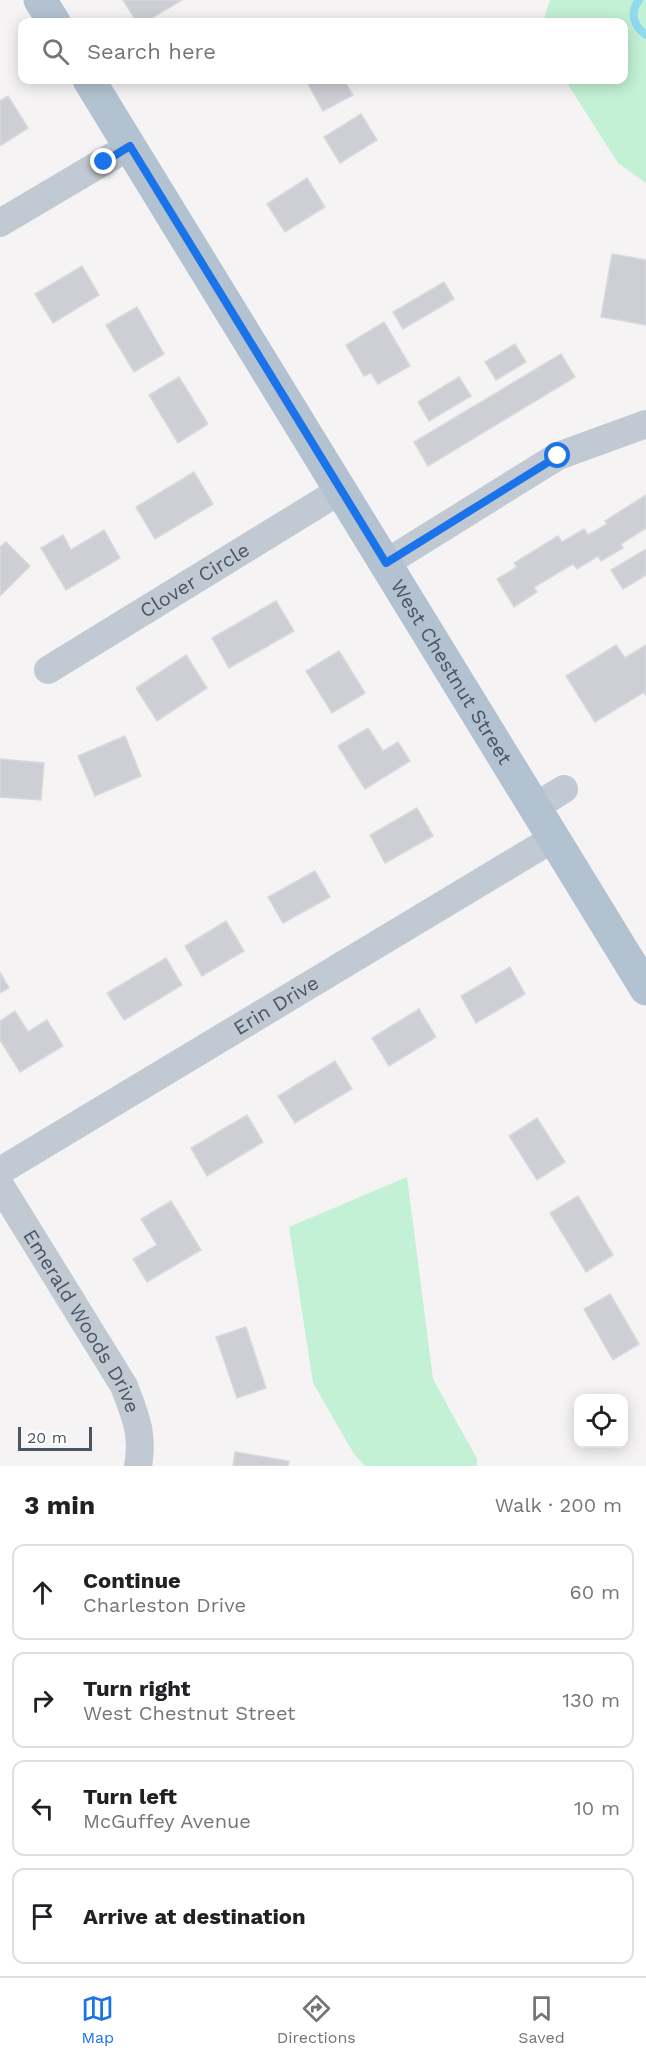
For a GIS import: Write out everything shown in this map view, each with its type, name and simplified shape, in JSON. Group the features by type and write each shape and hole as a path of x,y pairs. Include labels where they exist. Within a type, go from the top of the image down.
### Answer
{"main road":[{"path":"40,0 51,18"},
{"name":"West Chestnut Street","path":"91,84 646,989"}],"street":[{"path":"0,223 130,146"},
{"path":"386,563 558,456 646,424"},
{"name":"Clover Circle","path":"48,670 341,490"},
{"path":"535,807 564,789"},
{"name":"Erin Drive","path":"0,1171 554,838"},
{"name":"Emerald Woods Drive","path":"0,1185 124,1386 138,1422 140,1453 138,1466"}],"green space":[{"path":"550,0 646,0 646,183 618,163 568,84 628,84 628,18 544,18"},
{"path":"407,1177 433,1379 477,1459 477,1466 365,1466 354,1454 313,1383 289,1227"}],"building":[{"path":"123,0 182,0 152,18 134,18"},
{"path":"308,84 346,84 353,95 323,111"},
{"path":"8,96 28,128 0,146 0,101"},
{"path":"361,114 377,140 340,163 324,137"},
{"path":"307,178 325,207 285,232 267,204"},
{"path":"612,254 646,260 646,325 601,317"},
{"path":"82,266 99,295 53,323 35,294"},
{"path":"444,282 454,299 403,329 393,312"},
{"path":"137,307 164,354 134,372 106,325"},
{"path":"384,322 410,366 378,384 371,373 364,376 346,345"},
{"path":"515,344 526,362 496,380 485,362"},
{"path":"561,354 575,377 428,466 414,442"},
{"path":"179,377 208,424 178,443 149,395"},
{"path":"459,377 471,396 429,421 418,402"},
{"path":"194,472 213,504 155,539 136,507"},
{"path":"646,495 646,528 621,544 623,548 601,561 598,556 577,569 573,564 534,587 537,592 514,607 497,579 517,567 514,563 558,536 562,542 584,529 588,535 607,524 605,521"},
{"path":"104,530 120,558 66,590 41,548 63,535 71,550"},
{"path":"6,542 30,566 0,596 0,547"},
{"path":"646,549 646,575 623,589 611,570"},
{"path":"276,601 294,631 229,668 212,638"},
{"path":"616,645 625,658 646,645 646,696 644,692 595,722 566,676"},
{"path":"339,651 365,693 332,713 306,671"},
{"path":"186,655 207,688 157,721 136,688"},
{"path":"368,728 383,751 398,742 410,761 365,789 338,746"},
{"path":"125,736 141,776 95,796 78,756"},
{"path":"0,759 44,763 41,800 0,797"},
{"path":"417,808 433,836 385,863 370,835"},
{"path":"315,871 330,897 283,923 268,897"},
{"path":"226,921 244,951 202,976 185,946"},
{"path":"166,958 182,985 124,1020 107,993"},
{"path":"510,967 525,994 476,1023 461,996"},
{"path":"0,972 9,988 0,993"},
{"path":"419,1009 436,1037 389,1066 372,1038"},
{"path":"15,1011 28,1032 47,1020 63,1046 20,1072 0,1040 0,1021"},
{"path":"335,1061 352,1089 295,1123 278,1096"},
{"path":"247,1115 263,1142 207,1176 191,1148"},
{"path":"537,1118 565,1162 537,1180 509,1136"},
{"path":"578,1196 613,1255 586,1272 550,1213"},
{"path":"171,1201 201,1250 147,1282 133,1259 157,1245 141,1219"},
{"path":"610,1294 639,1344 613,1360 584,1309"},
{"path":"246,1327 266,1388 237,1398 216,1337"},
{"path":"235,1452 289,1461 288,1466 233,1466"}],"waterway":[{"path":"639,0 634,10 634,19 638,28 646,35"}],"route":[{"path":"104,162 130,146 386,563 558,456"}]}
